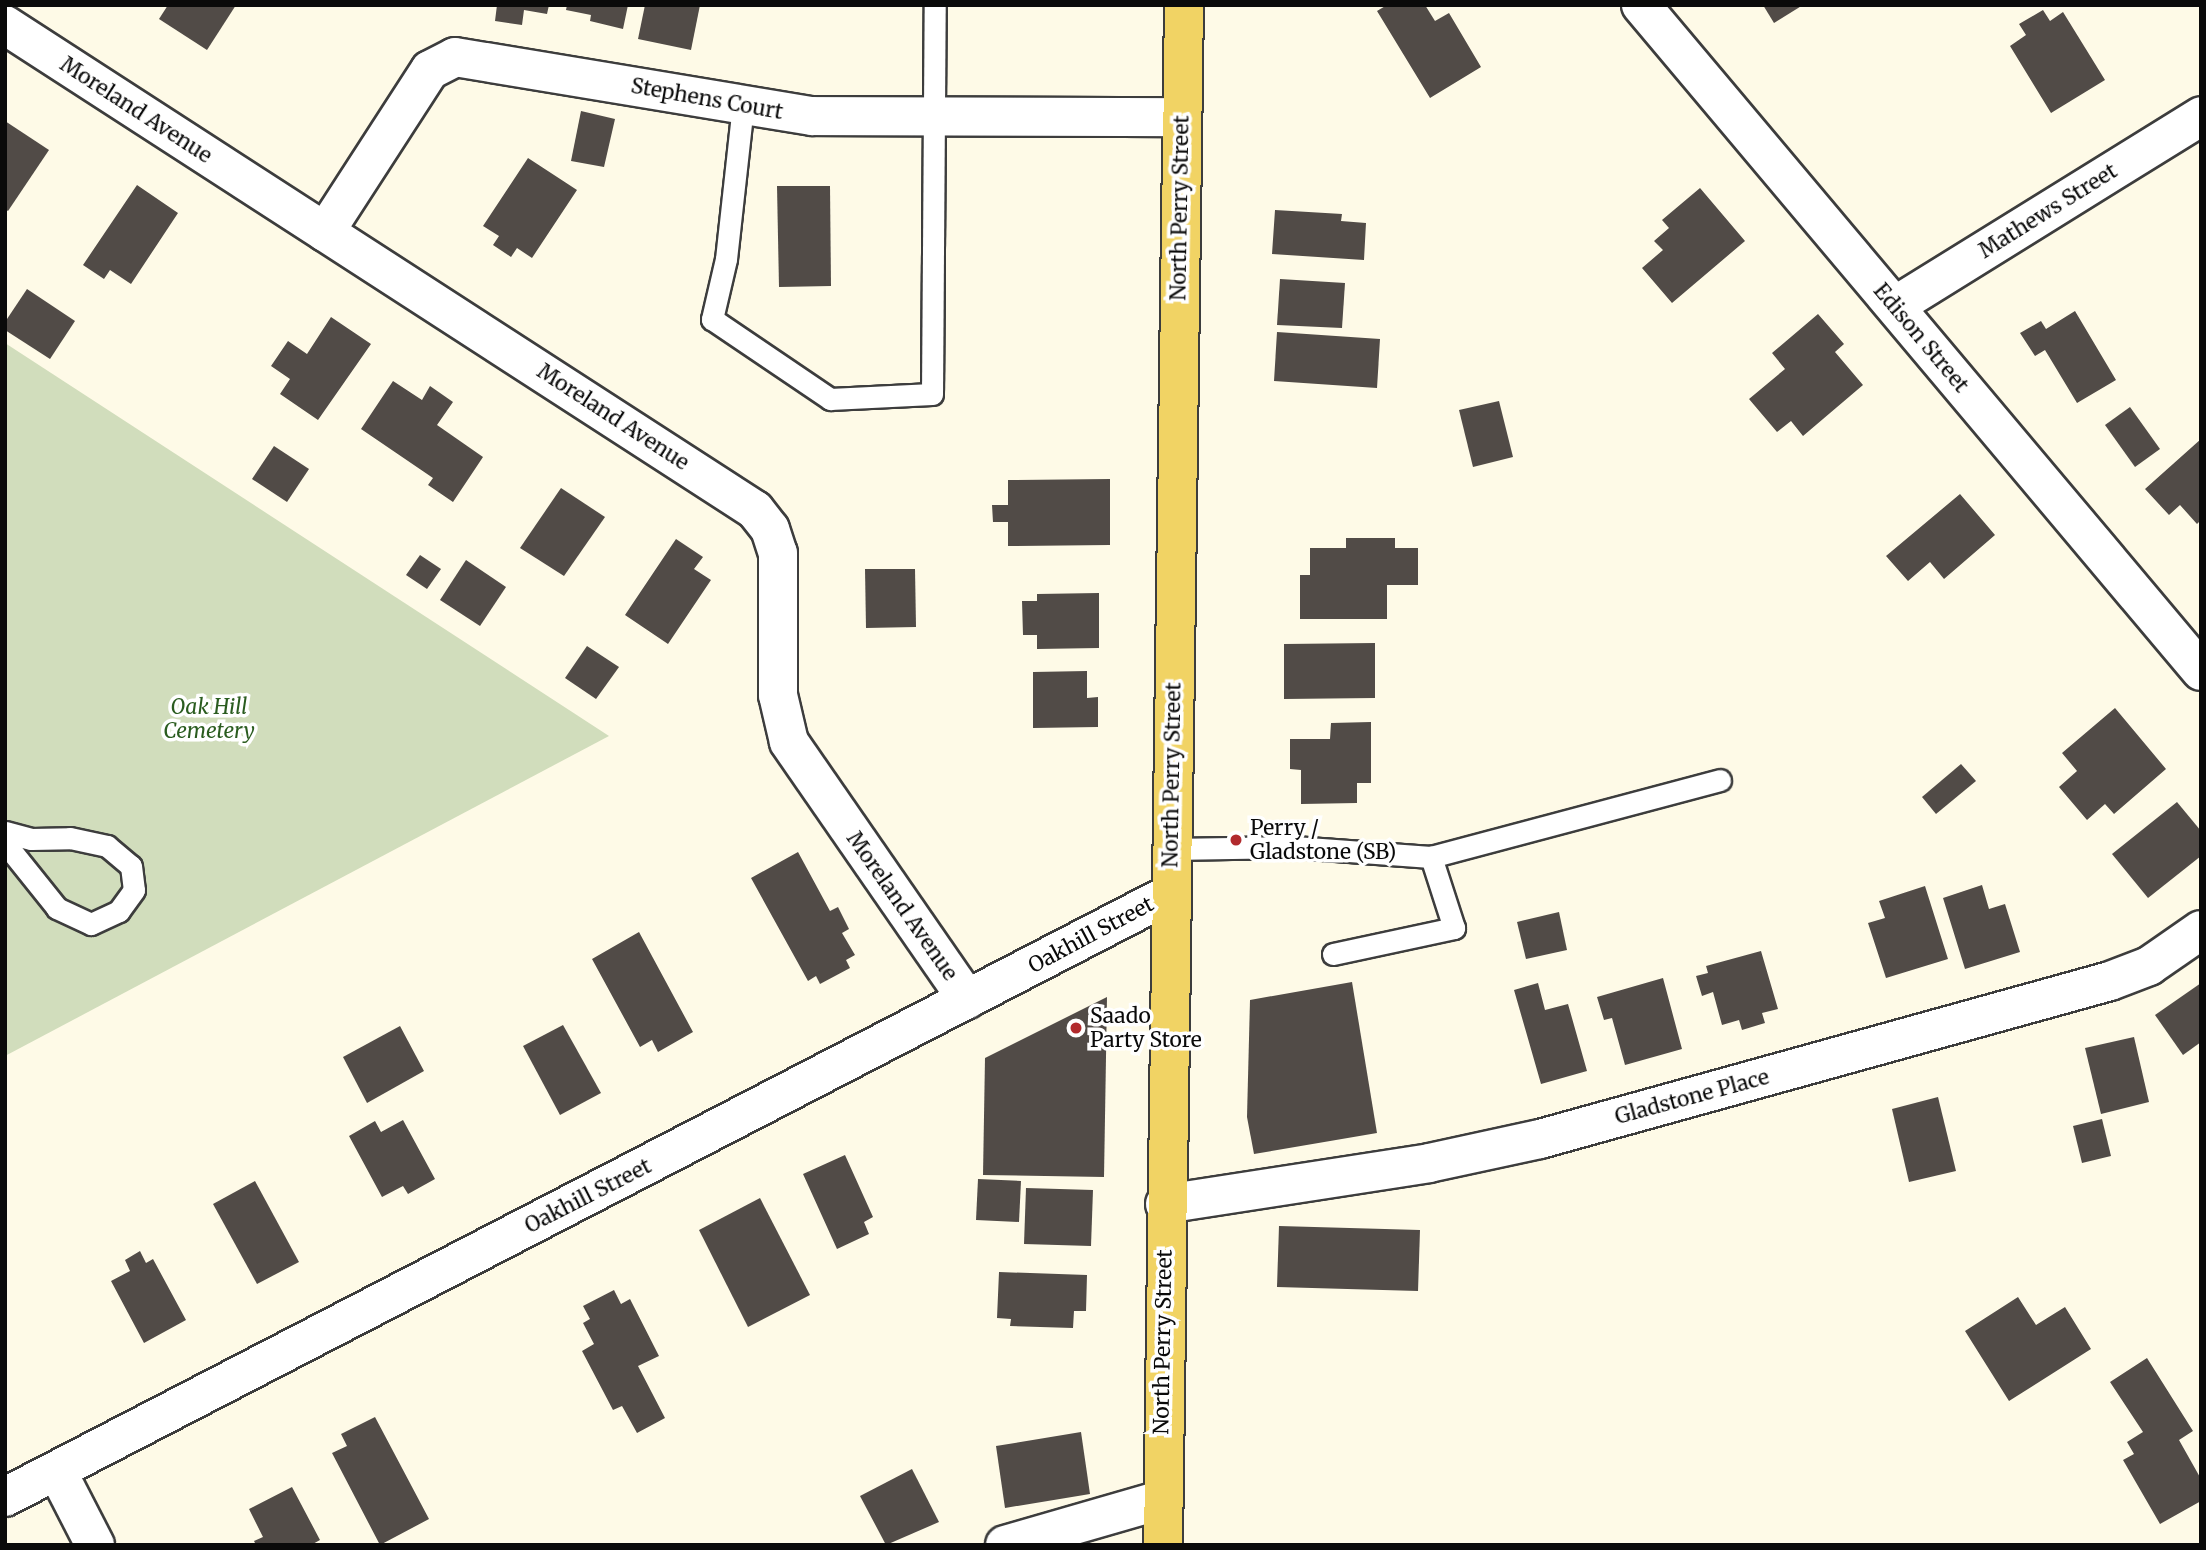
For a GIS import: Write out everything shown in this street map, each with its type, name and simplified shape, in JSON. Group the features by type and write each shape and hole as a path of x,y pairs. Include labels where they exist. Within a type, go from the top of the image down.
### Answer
{"main road":[{"name":"North Perry Street","path":"1163,1545 1161,1500 1182,117 1192,10"}],"street":[{"name":"Edison Street","path":"1641,5 2201,671"},
{"name":"Moreland Avenue","path":"5,25 763,518 778,553 778,695 789,742 967,999"},
{"name":"Stephens Court","path":"325,232 430,70 446,60 464,57 822,117 1182,117"},
{"name":"Mathews Street","path":"1895,306 2201,116"},
{"name":"Oakhill Street","path":"5,1497 1170,894"},
{"name":"Gladstone Place","path":"1165,1204 1429,1163 1540,1139 2110,981 2149,966 2201,930"},
{"path":"57,1471 95,1545"},
{"path":"1005,1545 1161,1500"}],"lane":[{"path":"743,105 726,259 712,319 830,399 932,394 937,117 935,5"},
{"path":"1170,849 1294,847 1431,857 1720,780"},
{"path":"5,832 31,839 71,838 107,846 131,866 134,890 119,911 91,924 57,908 5,843"},
{"path":"1333,954 1454,928 1431,857"}],"green space":[{"name":"Oak Hill Cemetery","path":"5,343 609,736 5,1056"}],"building":[{"path":"168,5 236,5 207,50 159,19"},
{"path":"497,5 549,5 547,14 524,10 522,25 495,21"},
{"path":"567,5 628,5 623,29 590,21 591,15 566,10"},
{"path":"645,5 700,5 691,50 638,39"},
{"path":"1387,5 1425,5 1435,21 1449,13 1481,67 1430,98 1377,11"},
{"path":"1763,5 1803,5 1774,23"},
{"path":"2043,10 2050,21 2063,12 2105,80 2051,113 2010,46 2026,35 2019,24"},
{"path":"581,111 615,119 604,167 571,161"},
{"path":"5,121 49,150 8,211 5,209"},
{"path":"528,158 577,190 532,258 517,248 511,257 493,245 499,236 483,226"},
{"path":"137,185 178,213 131,284 110,270 104,279 83,265"},
{"path":"777,186 830,186 831,286 779,287"},
{"path":"1700,188 1745,241 1672,303 1642,268 1663,250 1654,241 1669,228 1662,220"},
{"path":"1275,210 1342,214 1341,221 1366,223 1364,260 1272,254"},
{"path":"1280,279 1345,283 1342,328 1277,325"},
{"path":"27,289 75,321 50,359 5,330 5,322"},
{"path":"2075,311 2116,380 2077,403 2045,350 2035,356 2020,333 2041,321 2046,329"},
{"path":"1818,314 1844,344 1835,352 1863,385 1803,436 1791,421 1777,432 1749,399 1785,369 1772,353"},
{"path":"331,317 371,344 318,420 280,394 290,379 271,366 288,341 307,354"},
{"path":"1277,332 1380,339 1377,388 1274,381"},
{"path":"393,381 422,400 430,386 453,402 437,425 483,457 453,502 428,485 433,478 361,429"},
{"path":"1499,401 1513,457 1473,467 1459,410"},
{"path":"2130,407 2160,449 2135,467 2105,425"},
{"path":"2201,439 2201,520 2197,524 2180,505 2169,515 2145,489"},
{"path":"274,446 309,469 287,502 252,479"},
{"path":"1110,479 1110,545 1008,546 1008,522 993,522 992,505 1008,505 1008,480"},
{"path":"561,488 605,517 564,576 520,548"},
{"path":"1960,494 1995,535 1944,579 1930,562 1908,581 1886,556"},
{"path":"1346,538 1395,538 1395,548 1418,548 1418,585 1387,585 1387,619 1300,619 1300,575 1310,575 1310,548 1346,548"},
{"path":"676,539 703,557 694,569 711,580 668,644 625,615"},
{"path":"420,555 441,569 427,589 406,575"},
{"path":"466,560 506,587 480,626 440,600"},
{"path":"865,569 915,569 916,627 866,628"},
{"path":"1099,593 1099,648 1037,649 1037,635 1023,635 1022,601 1037,601 1037,594"},
{"path":"1375,643 1375,698 1284,699 1284,644"},
{"path":"587,646 619,667 596,699 565,678"},
{"path":"1087,671 1087,698 1098,697 1098,727 1033,728 1033,672"},
{"path":"2115,708 2166,769 2114,814 2105,804 2087,820 2059,787 2077,771 2062,753"},
{"path":"1371,722 1371,783 1357,783 1357,803 1301,804 1301,770 1290,769 1290,739 1330,739 1331,723"},
{"path":"1961,764 1976,781 1936,814 1922,797"},
{"path":"2177,802 2201,831 2201,856 2148,898 2112,854"},
{"path":"798,852 830,911 838,907 849,929 842,933 855,955 846,960 850,968 820,984 816,976 808,981 751,878"},
{"path":"1982,885 1989,909 2005,904 2020,952 1965,969 1943,898"},
{"path":"1925,886 1948,959 1886,978 1868,923 1885,918 1879,901"},
{"path":"1559,912 1567,950 1526,959 1517,922"},
{"path":"639,932 693,1032 658,1052 652,1040 640,1047 592,959"},
{"path":"1761,951 1778,1009 1762,1013 1765,1023 1742,1030 1739,1020 1722,1025 1713,992 1702,996 1696,976 1708,973 1706,966"},
{"path":"1663,978 1682,1049 1625,1065 1612,1018 1604,1020 1597,997"},
{"path":"1352,982 1377,1133 1254,1154 1247,1117 1250,1000"},
{"path":"1538,983 1545,1010 1568,1004 1587,1071 1541,1084 1514,990"},
{"path":"2201,983 2201,1042 2183,1055 2155,1015"},
{"path":"1107,997 1104,1177 983,1175 985,1058"},
{"path":"563,1025 601,1093 560,1115 523,1046"},
{"path":"400,1026 424,1071 367,1103 343,1057"},
{"path":"2134,1037 2149,1102 2101,1114 2085,1048"},
{"path":"1938,1097 1956,1171 1909,1182 1892,1109"},
{"path":"2102,1119 2111,1156 2082,1163 2073,1126"},
{"path":"403,1120 435,1179 408,1194 403,1186 382,1197 349,1136 375,1121 381,1132"},
{"path":"845,1155 873,1217 864,1222 869,1234 837,1249 803,1174"},
{"path":"978,1179 1021,1181 1019,1222 976,1220"},
{"path":"255,1181 299,1262 257,1284 213,1204"},
{"path":"1026,1188 1093,1190 1091,1246 1024,1244"},
{"path":"760,1198 810,1295 748,1327 699,1230"},
{"path":"1279,1226 1420,1230 1418,1291 1277,1287"},
{"path":"140,1251 146,1263 153,1259 186,1320 144,1343 111,1281 130,1271 125,1260"},
{"path":"999,1272 1087,1275 1086,1311 1074,1311 1073,1328 1010,1326 1011,1319 997,1318"},
{"path":"614,1290 621,1304 630,1299 659,1356 638,1366 665,1418 637,1433 622,1406 613,1410 582,1351 594,1344 583,1323 590,1319 583,1306"},
{"path":"2018,1297 2036,1325 2065,1307 2091,1349 2009,1401 1965,1331"},
{"path":"2147,1358 2193,1431 2179,1440 2201,1479 2201,1501 2160,1524 2123,1460 2134,1454 2127,1442 2143,1432 2110,1382"},
{"path":"375,1417 429,1519 380,1545 332,1453 347,1446 341,1434"},
{"path":"1081,1432 1090,1494 1005,1508 996,1446"},
{"path":"912,1469 939,1522 886,1545 860,1496"},
{"path":"292,1487 320,1540 311,1545 256,1545 254,1541 263,1537 249,1509"}],"place":[{"name":"Perry / Gladstone (SB)","path":"1236,840"},
{"name":"Saado Party Store","path":"1076,1028"}]}
